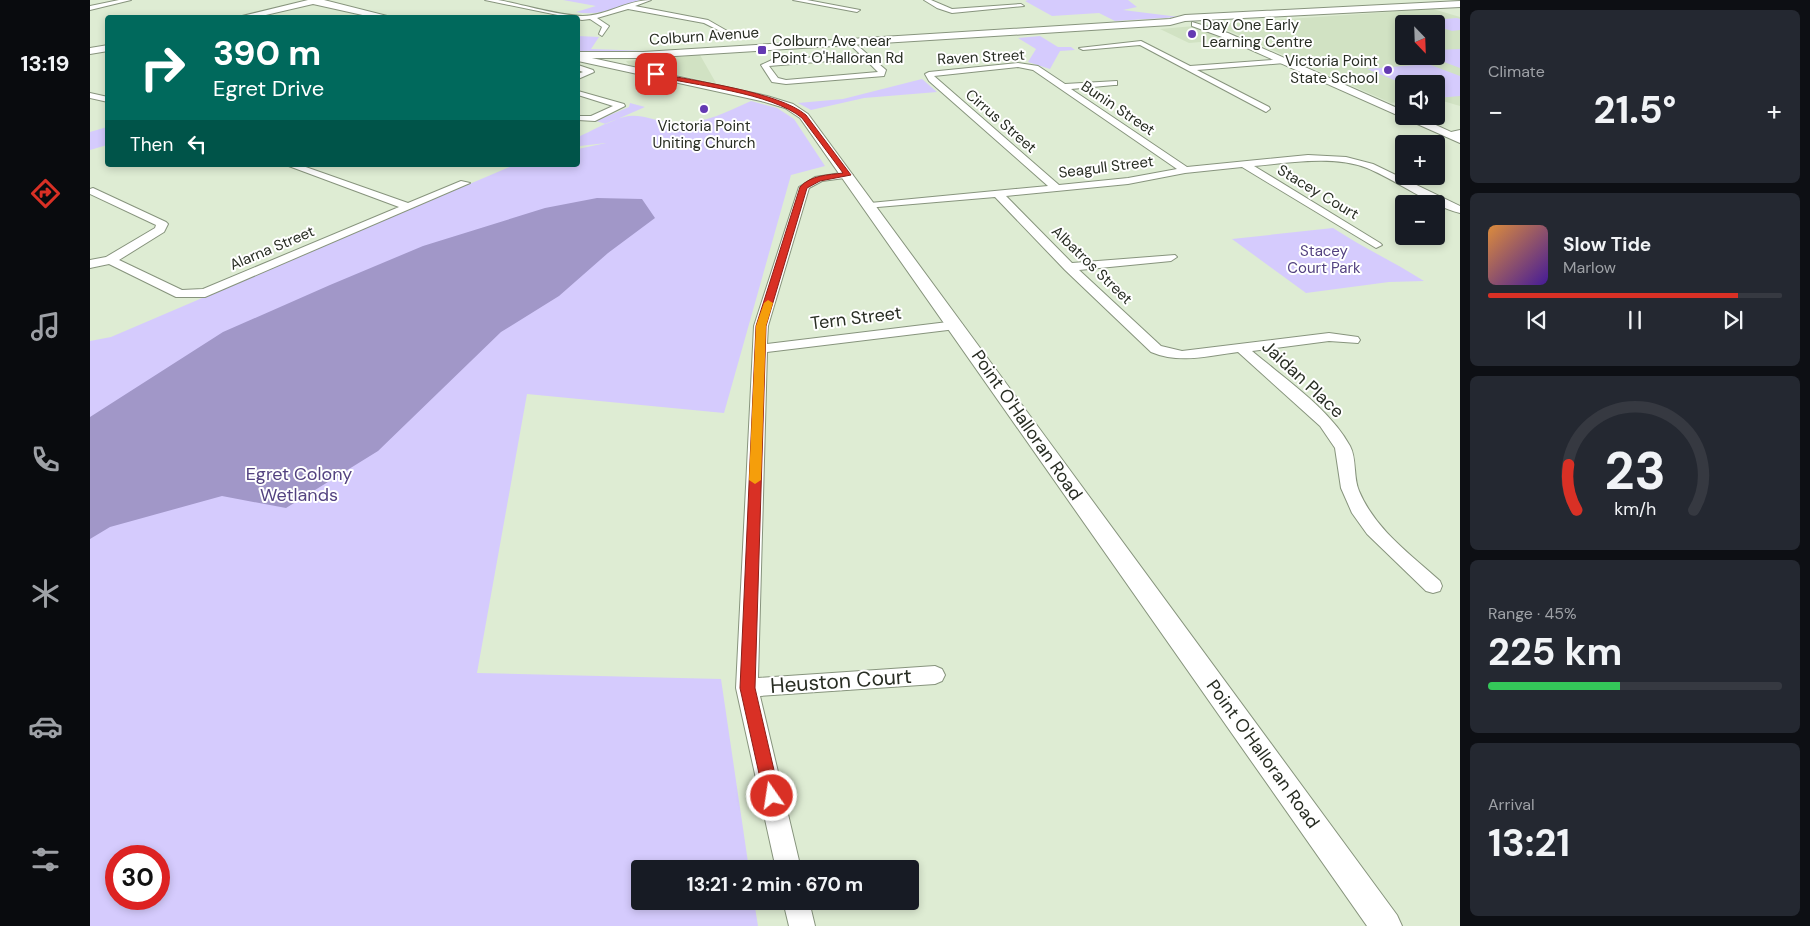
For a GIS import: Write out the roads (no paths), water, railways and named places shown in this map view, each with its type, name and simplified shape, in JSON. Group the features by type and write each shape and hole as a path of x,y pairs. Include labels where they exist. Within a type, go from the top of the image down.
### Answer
{"main road":[{"path":"250,15 300,2 317,1 377,15"},
{"name":"Colburn Avenue","path":"580,57 617,62 851,42 1072,27 1195,22 1460,3"},
{"path":"90,52 105,49"}],"street":[{"path":"90,8 128,0"},
{"path":"488,0 567,15"},
{"path":"504,3 515,0"},
{"path":"580,17 591,17 648,0"},
{"path":"796,0 857,10"},
{"path":"927,0 939,7 952,11 1021,6"},
{"path":"628,6 706,21 726,32"},
{"path":"591,17 606,26 602,34"},
{"path":"1195,22 1395,111"},
{"path":"851,42 866,56 883,72 881,74 786,82 775,80 765,65 772,62 866,56"},
{"path":"1083,48 1141,43 1266,109"},
{"path":"1188,68 1284,61"},
{"name":"Point O'Halloran Road","path":"617,62 763,98 789,106 804,116 1386,926"},
{"name":"Raven Street","path":"928,74 1018,65 1035,68"},
{"path":"580,68 590,72 580,77"},
{"name":"Bunin Street","path":"1035,68 1185,170"},
{"name":"Cirrus Street","path":"928,74 1058,188"},
{"path":"1063,87 1114,83"},
{"path":"90,95 105,99"},
{"path":"580,95 622,106 592,119 580,118"},
{"path":"1427,125 1460,140"},
{"path":"1447,134 1460,133"},
{"path":"1346,160 1351,148"},
{"name":"Seagull Street","path":"870,206 1128,181 1185,170 1308,158 1346,160 1391,174 1460,210"},
{"name":"Stacey Court","path":"1243,164 1376,245"},
{"path":"297,167 408,207"},
{"path":"787,860 747,688 761,326 804,187 809,182 818,179 848,175"},
{"name":"Alarna Street","path":"110,260 180,294 206,293 465,183"},
{"path":"90,264 110,260 160,230 162,224 93,191"},
{"name":"Albatros Street","path":"998,194 1069,267 1156,349 1168,354 1182,355 1240,348"},
{"path":"1069,267 1171,257"},
{"name":"Tern Street","path":"760,349 956,325"},
{"path":"1240,348 1329,337 1353,340"},
{"name":"Jaidan Place","path":"1240,348 1326,423 1343,448 1349,488 1358,509 1373,530 1433,586"},
{"name":"Heuston Court","path":"747,688 935,675"},
{"path":"798,910 802,926"}],"place":[{"name":"Day One Early Learning Centre","path":"1192,34"},
{"name":"Colburn Ave near Point O'Halloran Rd","path":"762,50"},
{"name":"Victoria Point State School","path":"1388,70"},
{"name":"Victoria Point Uniting Church","path":"704,109"}],"park label":[{"name":"Stacey Court Park","path":"1324,260"},
{"name":"Egret Colony Wetlands","path":"299,484"}]}
